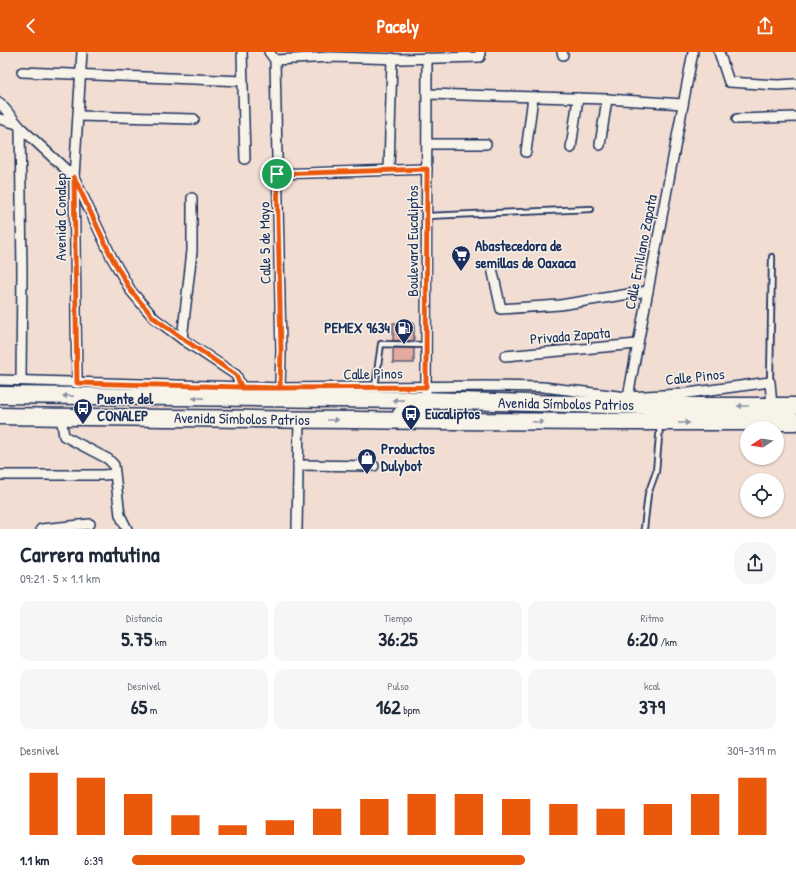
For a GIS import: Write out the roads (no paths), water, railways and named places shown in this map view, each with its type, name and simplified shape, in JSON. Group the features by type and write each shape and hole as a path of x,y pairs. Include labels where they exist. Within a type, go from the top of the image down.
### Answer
{"highway":[{"name":"Avenida Símbolos Patrios","path":"0,395 127,391 426,394 796,406"},
{"name":"Avenida Símbolos Patrios","path":"0,416 660,423 796,422"}],"main road":[{"path":"365,420 372,415 413,414 420,412 423,409 426,394"}],"street":[{"name":"Avenida Conalep","path":"77,383 74,177 82,52"},
{"path":"242,52 245,159"},
{"path":"268,52 275,60 331,54 427,58 480,54"},
{"name":"Calle Emiliano Zapata","path":"627,401 693,52"},
{"path":"719,52 729,82 778,85 796,84"},
{"path":"389,170 397,57"},
{"name":"Boulevard Eucaliptos","path":"426,394 427,58"},
{"name":"Calle 5 de Mayo","path":"275,60 281,350 280,388"},
{"path":"22,72 243,81"},
{"path":"427,94 607,99 683,104"},
{"path":"526,152 533,97"},
{"path":"571,148 578,98"},
{"path":"600,145 607,99"},
{"path":"0,103 18,126 74,177 112,258 131,291 154,318 236,375 242,388"},
{"path":"78,116 194,119"},
{"path":"737,119 796,117"},
{"path":"0,119 18,126"},
{"path":"18,126 22,272 21,380"},
{"path":"427,144 486,144"},
{"path":"277,174 427,169"},
{"path":"182,338 192,251 192,198"},
{"path":"492,268 501,309 560,305 648,291"},
{"name":"Privada Zapata","path":"505,356 638,344"},
{"name":"Calle Pinos","path":"0,380 77,383 127,391 280,388 375,394"},
{"path":"770,382 772,406"},
{"name":"Calle Pinos","path":"627,401 770,382"},
{"path":"62,417 64,436 108,459 114,465 120,515 127,529"},
{"path":"296,529 299,420"},
{"path":"298,465 374,466"},
{"path":"0,475 115,474"},
{"path":"41,529 90,524"}],"lane":[{"path":"427,216 590,209"},
{"path":"770,382 772,257"},
{"path":"375,394 381,344 426,345"},
{"path":"644,529 648,494 656,472 660,423"}],"place":[{"name":"Abastecedora de semillas de Oaxaca","path":"461,272"},
{"name":"PEMEX 9634","path":"404,345"},
{"name":"Puente del CONALEP","path":"83,425"},
{"name":"Eucaliptos","path":"411,431"},
{"name":"Productos Dulybot","path":"367,475"}]}
